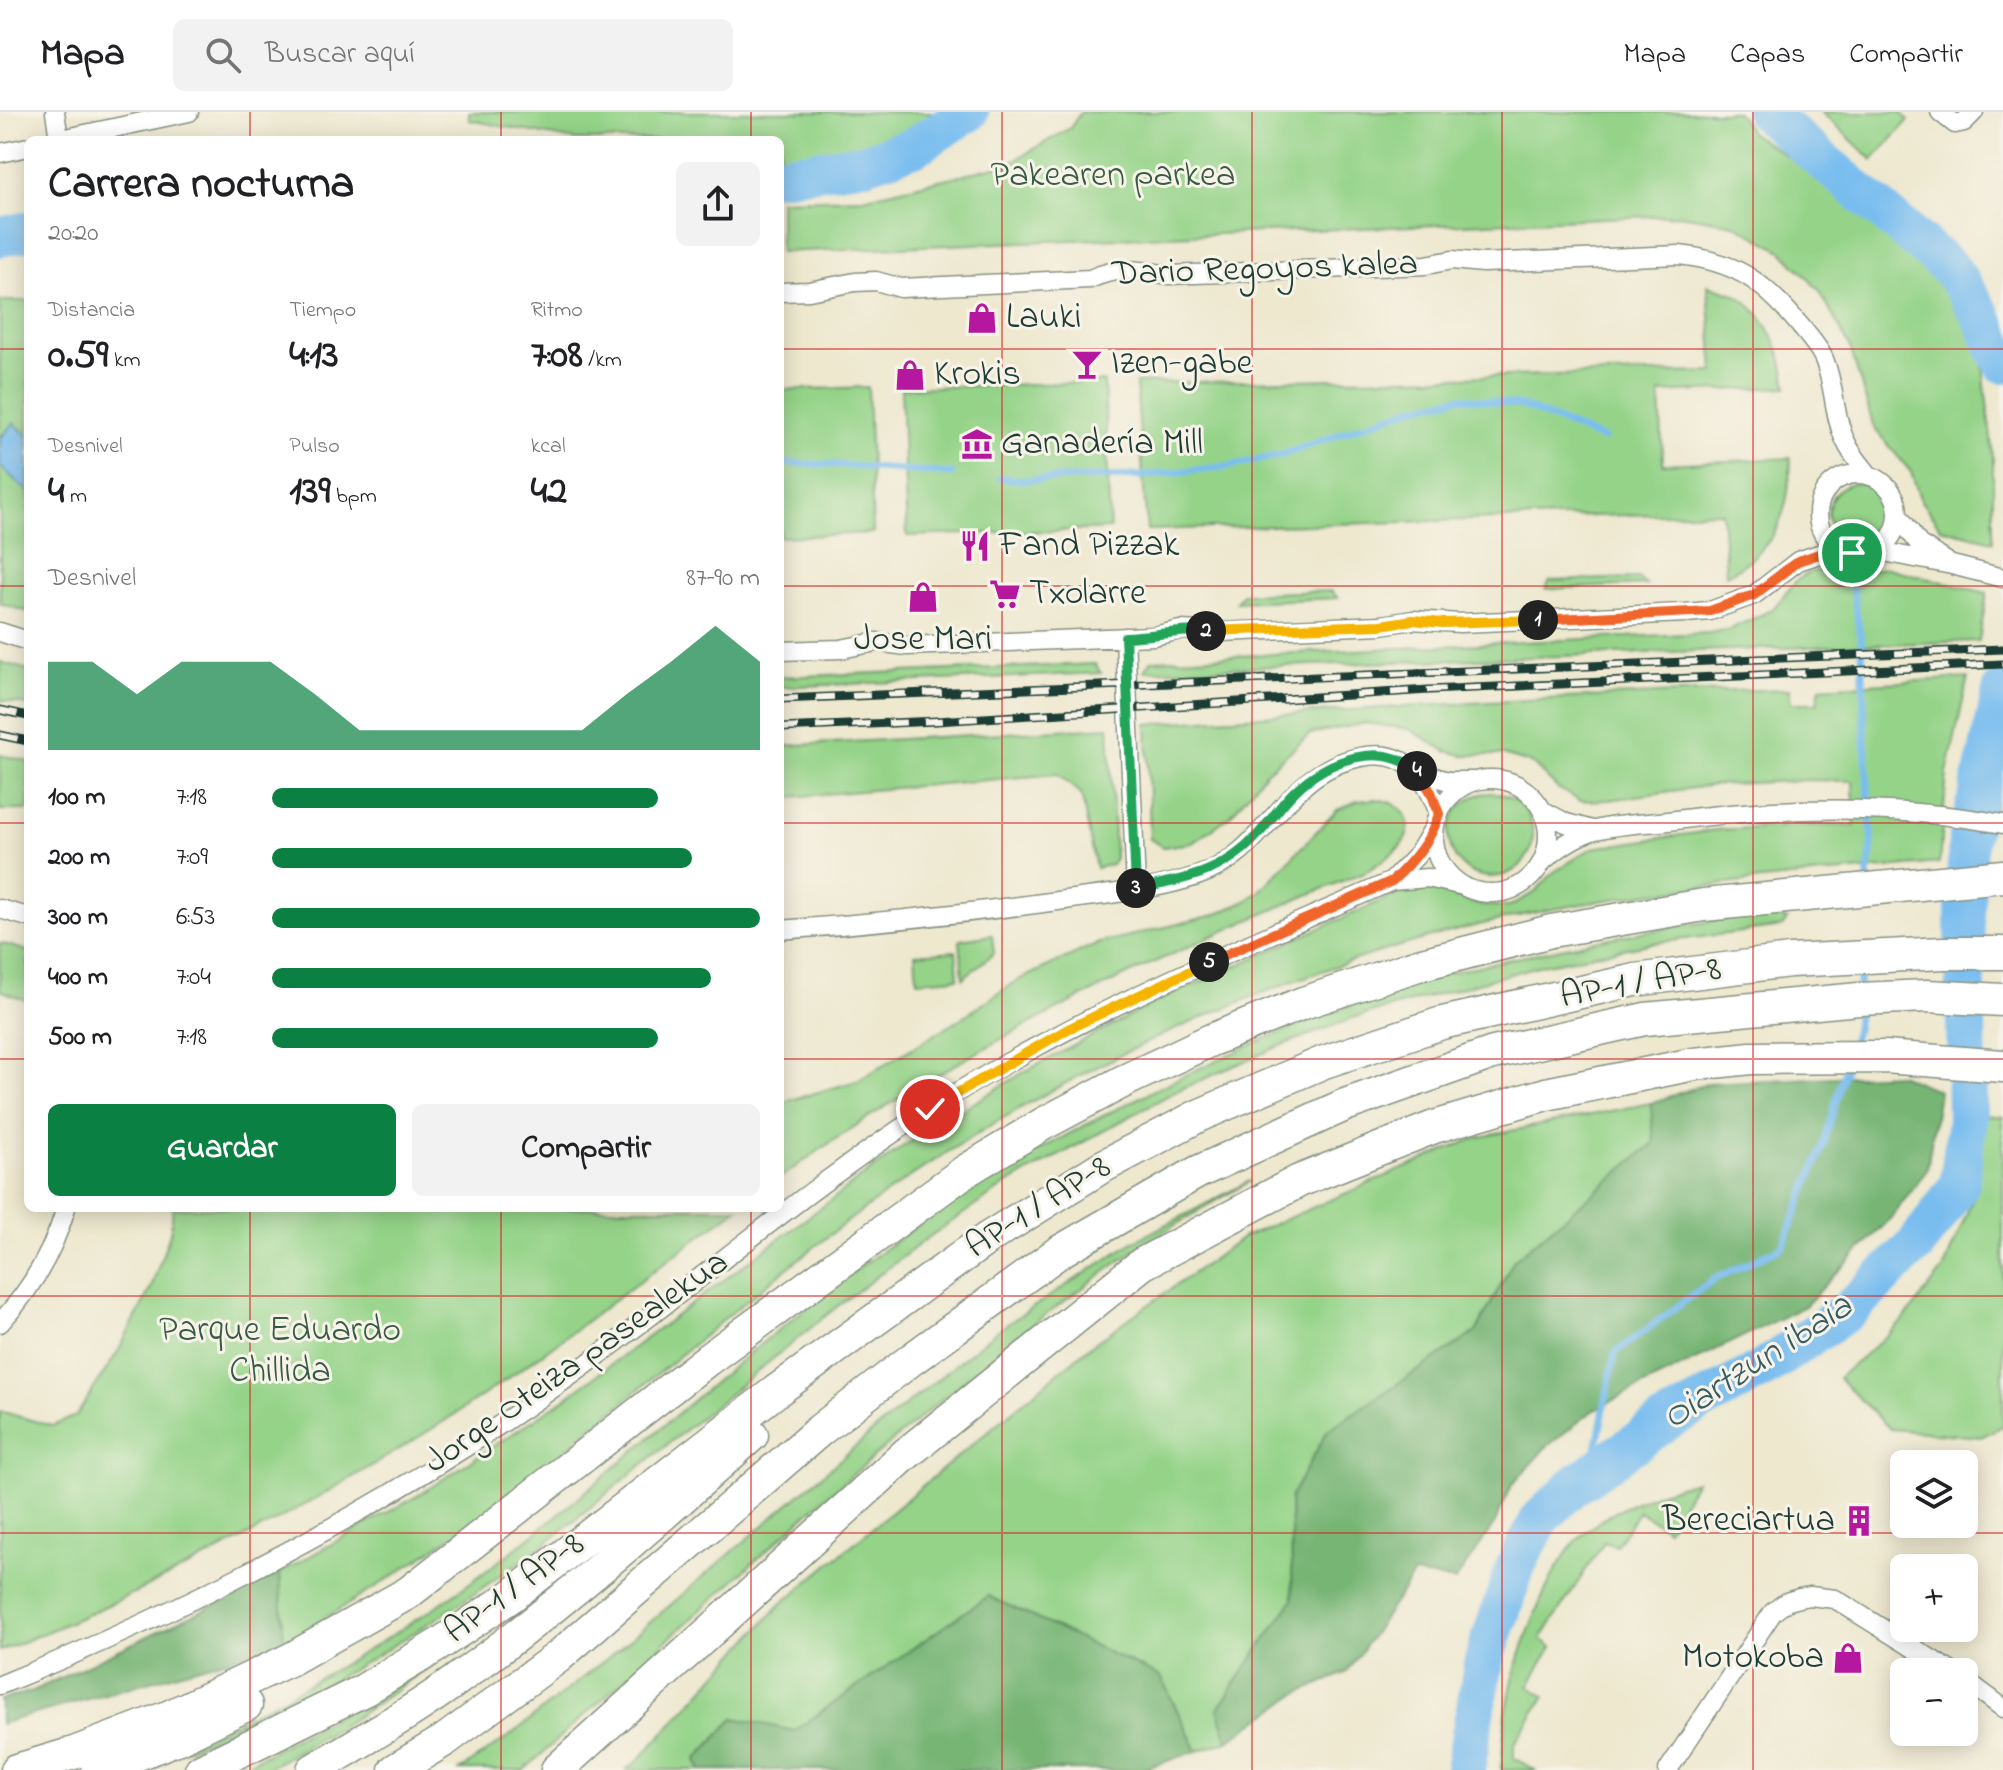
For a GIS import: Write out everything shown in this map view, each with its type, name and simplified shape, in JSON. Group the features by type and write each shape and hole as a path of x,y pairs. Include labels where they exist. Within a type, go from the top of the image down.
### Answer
{"highway":[{"path":"17,1770 74,1753 168,1717 291,1659 408,1593 694,1370 964,1172 1043,1124 1211,1040 1303,1003 1418,965 1551,931 1704,905 2003,876"},
{"name":"AP-1 / AP-8","path":"201,1770 364,1690 498,1605 775,1392 988,1238 1100,1168 1198,1116 1324,1062 1442,1023 1635,980 1790,961 2003,953"},
{"name":"AP-1 / AP-8","path":"395,1770 445,1740 558,1657 820,1430 912,1359 1059,1252 1198,1172 1345,1105 1493,1053 1645,1019 1927,996 2003,1000"},
{"path":"557,1770 906,1454 1142,1264 1299,1181 1434,1127 1546,1094 1694,1064 1751,1058 1885,1057 2003,1066"},
{"path":"98,1770 176,1739 300,1679 419,1606 553,1504 798,1292"},
{"path":"313,1770 461,1678 531,1624 665,1513 868,1326"}],"street":[{"path":"55,112 58,136"},
{"path":"77,136 189,112"},
{"path":"1940,112 1955,124 1964,122 1974,112"},
{"path":"0,153 24,148"},
{"name":"Dario Regoyos kalea","path":"784,292 876,281 901,288 1090,279 1109,271 1138,270 1169,275 1426,265 1452,260 1483,263 1679,255 1702,257 1727,264 1748,275 1776,299 1822,356 1843,438 1869,475"},
{"path":"1898,515 1893,532 1881,546 1852,553 1837,548 1821,530 1818,519 1821,497 1836,480 1858,474 1869,475 1893,495 1898,515 1919,544 1952,565"},
{"path":"784,651 841,649 876,642 907,646 1154,636 1180,630 1221,632 1381,625 1413,620 1460,623 1710,611 1754,595 1798,561 1837,548"},
{"path":"1873,550 2003,578"},
{"path":"0,632 24,640"},
{"path":"1125,637 1136,889"},
{"path":"784,930 991,911 1136,889 1198,876 1221,865 1260,834 1297,789 1337,763 1368,756 1384,755 1403,761 1419,772 1448,781 1504,781 1515,785 1535,799 1542,810 1548,835 1543,861"},
{"path":"1419,772 1431,792 1437,819 1437,853 1452,877 1476,891 1502,892 1526,881 1543,861 1566,843 1592,830 1721,813 1806,809 1930,813 2003,824"},
{"path":"1437,819 1455,792 1479,781"},
{"path":"1542,810 1566,823 1592,830"},
{"name":"Jorge Oteiza pasealekua","path":"1392,881 1418,854 1437,819"},
{"name":"Jorge Oteiza pasealekua","path":"0,1685 189,1602 282,1554 425,1472 575,1372 864,1153 998,1067 1139,994 1392,881 1428,878 1464,886"},
{"path":"0,909 24,916"},
{"path":"0,1323 34,1281 58,1233 65,1212"},
{"path":"1668,1770 1773,1612 1786,1602 1810,1596 1835,1599 1930,1658"},
{"path":"1978,1689 2003,1708"}],"green space":[{"path":"469,112 956,112 890,149 819,163 784,166 784,136 554,136 469,120"},
{"name":"Pakearen parkea","path":"1081,112 1737,112 1751,133 1815,174 1865,213 1932,274 1981,349 1993,457 1993,541 1941,528 1921,501 1911,472 1874,428 1850,347 1819,290 1782,251 1734,224 1680,215 784,252 784,200 863,198 1008,164 1070,128"},
{"path":"1821,112 1900,112 1909,120 1873,160"},
{"path":"1708,285 1738,296 1766,324 1778,348 1787,387 1660,393 1663,464 1791,458 1787,496 1777,527 1758,553 1726,575 1722,512 1147,530 1136,383 1714,372"},
{"path":"0,301 24,301 24,611 0,603"},
{"path":"1104,382 1110,529 907,536 901,388"},
{"path":"868,387 873,533 784,537 784,390"},
{"path":"1858,483 1869,485 1879,492 1886,502 1886,524 1879,534 1869,541 1858,543 1847,541 1837,534 1830,524 1828,513 1830,502 1837,492 1847,485"},
{"path":"1887,568 1987,593 1979,641 1144,671 1152,660 1709,633 1730,629 1772,610 1796,581 1809,572"},
{"path":"1638,578 1646,585 1545,589 1550,581"},
{"path":"1331,591 1338,598 1236,602 1242,594"},
{"path":"0,662 24,669 24,704 0,700"},
{"path":"1095,664 1101,673 784,687 784,677"},
{"path":"1968,678 1947,773 1939,863 1680,889 1497,921 1401,946 1305,977 1210,1014 1118,1056 1029,1103 863,1210 478,1519 284,1643 280,1573 422,1493 562,1401 902,1147 1024,1072 1158,1001 1396,894 1434,890 1482,906 1510,906 1534,893 1554,872 1592,848 1716,830 1855,826 1853,781 1714,785 1609,800 1580,801 1557,788 1533,764 1503,755 1463,755 1446,751 1409,729 1366,723 1310,734 1265,773 1230,816 1192,843 1163,847 1150,839 1147,724 1468,703 1789,689 1791,703 1817,703 1820,687"},
{"path":"1109,727 1115,858 1111,865 1096,868 1081,793 1057,774 784,798 784,746"},
{"path":"0,755 24,760 24,810 0,810"},
{"path":"1491,793 1507,796 1521,805 1530,819 1533,835 1530,851 1521,865 1507,874 1491,877 1475,874 1461,865 1452,851 1449,835 1452,819 1461,805 1475,796"},
{"path":"1376,799 1398,807 1405,814 1409,828 1403,843 1367,871 1214,935 1064,1006 918,1086 784,1175 784,1102 857,1081 962,1018 1016,981 1096,944 1215,915 1244,902 1259,892 1337,810 1357,801"},
{"path":"1770,914 1787,920 1782,927 1653,943 1542,965 1353,1018 1174,1092 1007,1184 929,1237 834,1309 540,1548 452,1609 289,1705 140,1769 308,1684 428,1612 534,1534 750,1353 861,1266 955,1200 1083,1127 1189,1073 1270,1037 1395,989 1479,966 1613,937"},
{"path":"992,935 994,953 963,978 960,940"},
{"path":"0,943 24,950 24,999 0,990"},
{"path":"956,951 958,978 917,981 915,954"},
{"path":"1899,1074 1939,1091 1927,1169 1891,1218 1805,1306 1595,1409 1545,1448 1512,1485 1495,1523 1455,1581 1414,1574 1347,1672 1295,1695 1228,1741 1218,1709 1293,1599 1290,1498 1328,1430 1476,1332 1514,1260 1654,1143 1651,1103 1708,1083"},
{"path":"1651,1103 1654,1143 1514,1260 1476,1332 1328,1430 1290,1498 1293,1599 1218,1709 1228,1741 1197,1751 1161,1677 988,1596 794,1731 734,1718 696,1759 701,1770 626,1770 637,1762 780,1605 1089,1347 1244,1237 1475,1138"},
{"path":"1984,1115 2003,1117 2003,1426 1981,1437 1890,1429 1838,1378 1901,1323 1943,1270 1977,1189"},
{"path":"1250,1181 1143,1244 1018,1335 818,1504 524,1770 460,1770 511,1735 620,1648 876,1429 998,1330 1133,1242"},
{"name":"Parque Eduardo Chillida","path":"173,1212 733,1212 513,1375 383,1459 277,1520 168,1577 0,1651 0,1411 52,1426 76,1416 119,1350 151,1288 171,1230"},
{"path":"1696,1481 1667,1529 1639,1511 1616,1546 1604,1542 1541,1639 1552,1647 1528,1686 1545,1696 1514,1744 1514,1758 1535,1770 1501,1770 1506,1717 1517,1667 1544,1593 1568,1551 1581,1536 1605,1518 1651,1496"},
{"path":"280,1573 284,1643 0,1724 0,1700 33,1691"},
{"path":"988,1596 1161,1677 1197,1751 1141,1770 701,1770 696,1760 734,1718 794,1731"},
{"path":"430,1666 355,1718 265,1770 236,1770"}],"water":[{"path":"14,423 24,432 24,488 0,466 0,438"}],"waterway":[{"name":"Oiartzun ibaia","path":"784,174 865,163 914,147 969,112"},
{"name":"Oiartzun ibaia","path":"1765,112 1952,270 1981,315 2003,363"},
{"name":"Oiartzun ibaia","path":"0,237 24,232"},
{"path":"1000,478 1140,476 1230,466 1285,454 1411,408 1461,397 1522,406 1603,439"},
{"path":"784,463 952,474"},
{"path":"1852,586 1862,647 1872,844 1867,882"},
{"name":"Oiartzun ibaia","path":"1465,1770 1484,1661 1516,1565 1540,1519 1575,1485 1665,1422 1766,1367 1849,1310 1916,1245 1959,1185 1967,1120 1965,905 1968,841 2003,688"},
{"path":"1859,992 1860,964"},
{"path":"1851,1047 1858,1008"},
{"path":"1591,1474 1615,1353 1713,1280 1783,1246 1822,1150 1846,1066"}],"railway":[{"path":"784,699 2003,649"},
{"path":"784,728 1429,690 2003,664"},
{"path":"0,710 24,715"},
{"path":"0,735 24,740"}],"place":[{"name":"Lauki","path":"982,318"},
{"name":"Izen-gabe","path":"1087,364"},
{"name":"Krokis","path":"910,375"},
{"name":"Ganadería Mill","path":"977,444"},
{"name":"Fand Pizzak","path":"975,546"},
{"name":"Txolarre","path":"1005,594"},
{"name":"Jose Mari","path":"923,597"},
{"name":"Bereciartua","path":"1859,1521"},
{"name":"Motokoba","path":"1848,1658"}],"route":[{"path":"930,1109 1068,1029 1392,881 1418,854 1436,825 1439,814 1419,772 1394,757 1352,758 1309,779 1285,801 1260,834 1221,865 1198,876 1136,889 1125,637 1154,636 1180,630 1221,632 1381,625 1413,620 1460,623 1710,611 1754,595 1798,561 1837,548 1852,553"}]}
